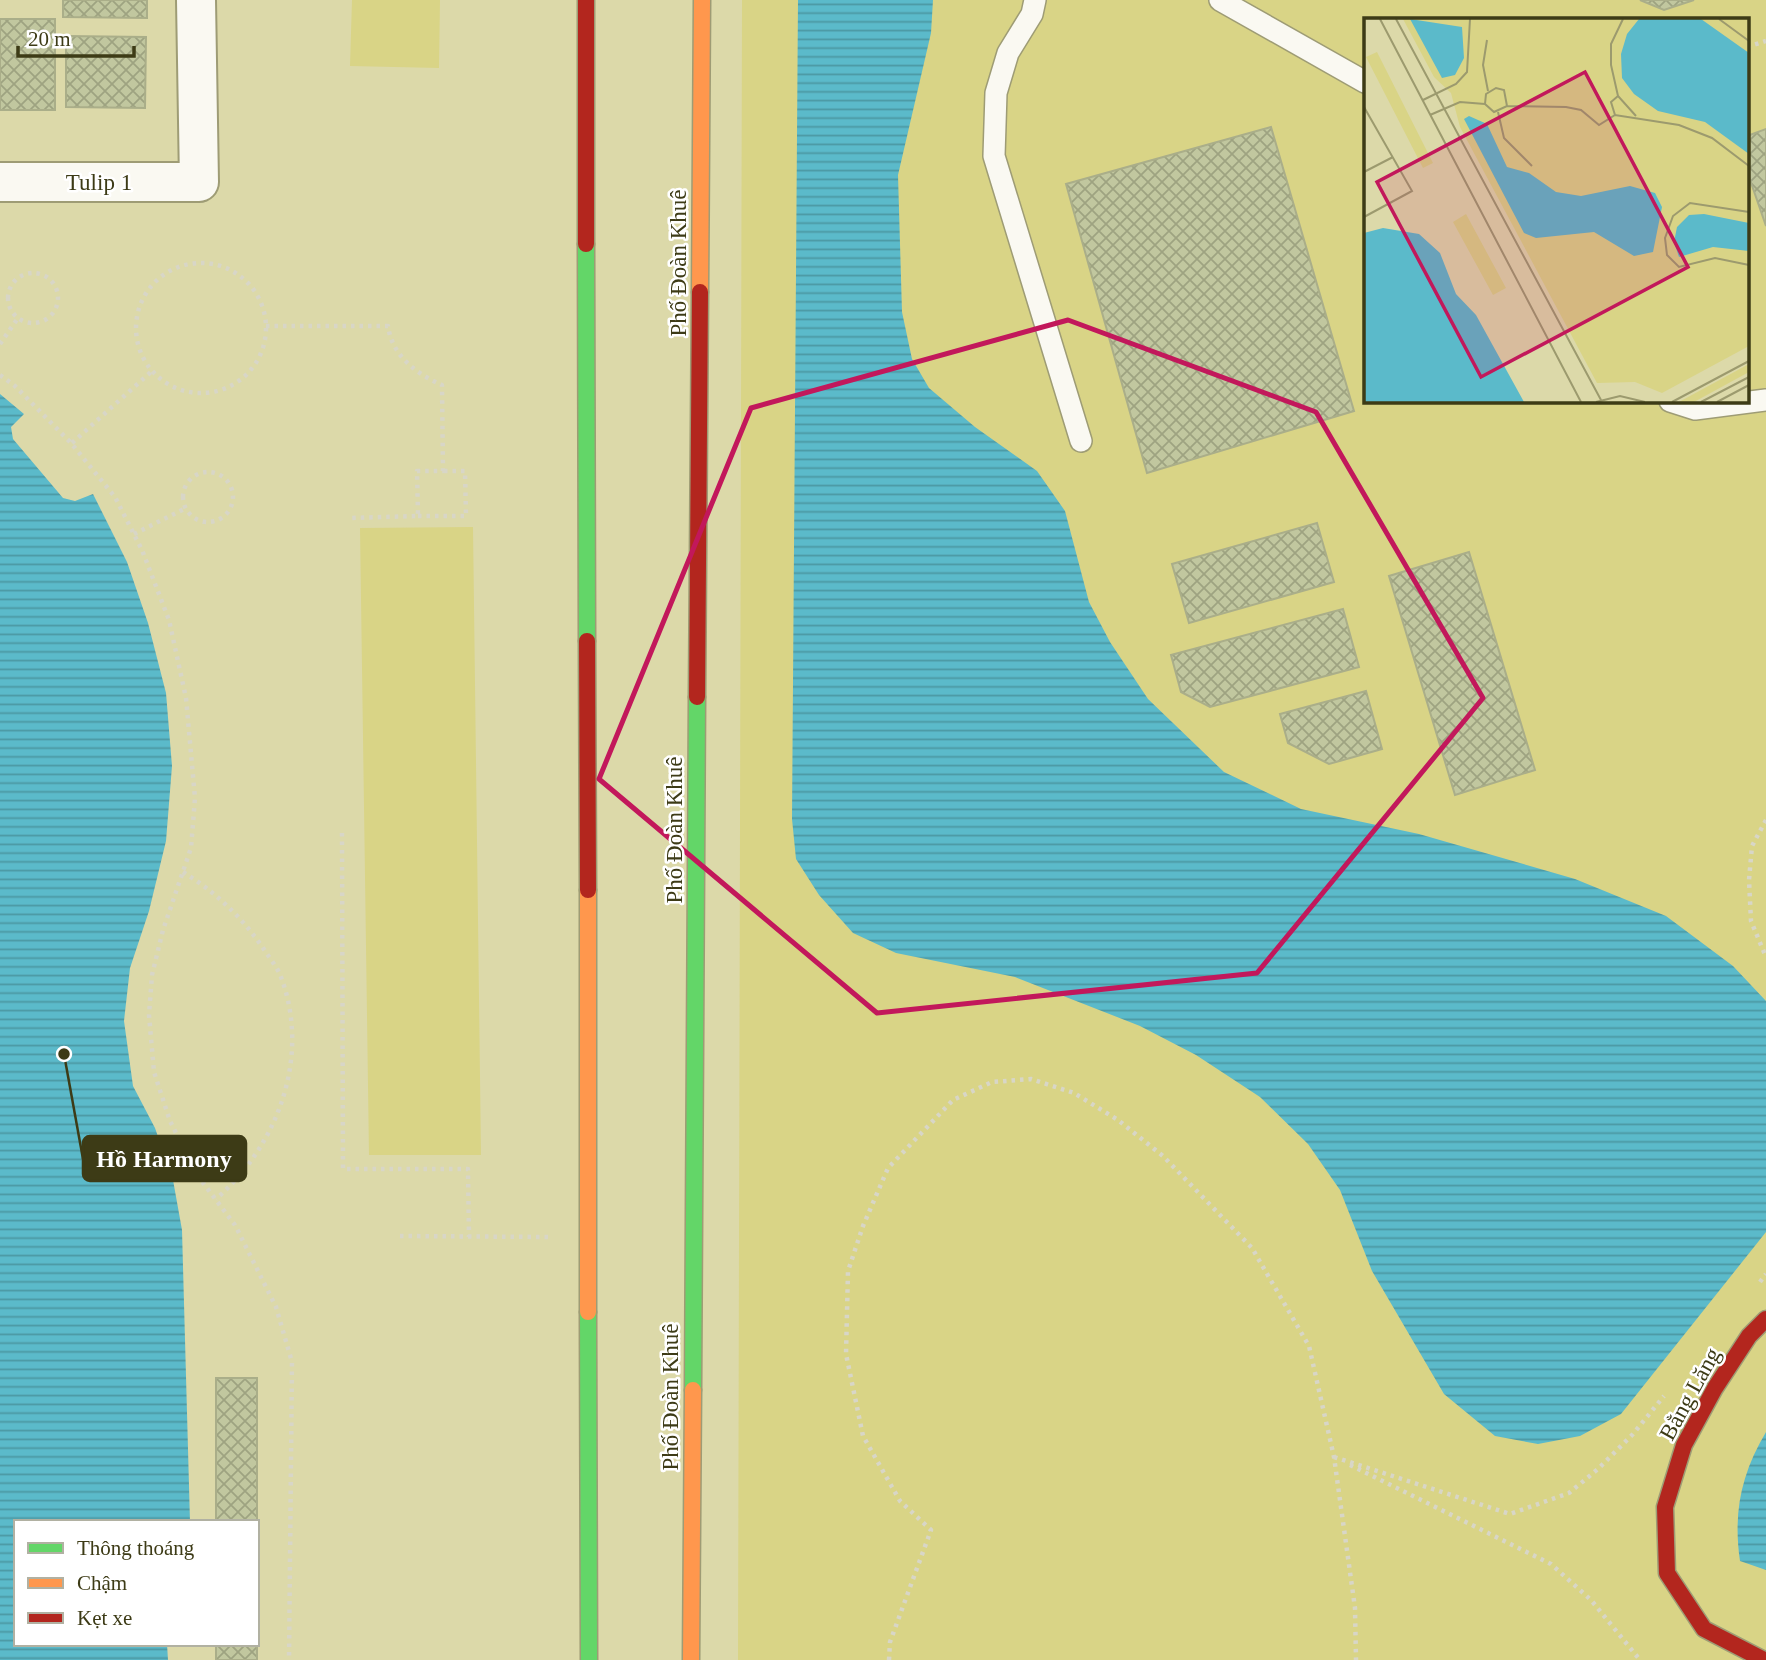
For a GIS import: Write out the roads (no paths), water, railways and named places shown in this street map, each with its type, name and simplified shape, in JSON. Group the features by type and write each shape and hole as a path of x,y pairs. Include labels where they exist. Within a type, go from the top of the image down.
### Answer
{"main road":[{"path":"586,0 589,1660"},
{"name":"Phố Đoàn Khuê","path":"691,1660 702,0"},
{"name":"Bằng Lăng","path":"1764,1660 1704,1629 1667,1573 1665,1507 1685,1445 1715,1388 1749,1336 1766,1319"}],"street":[{"name":"Tulip 1","path":"0,182 199,182 196,0"}],"lane":[{"path":"1035,0 1032,14 1008,53 996,93 994,156 1082,441"},
{"path":"1220,0 1364,81"},
{"path":"1673,402 1695,409 1766,400"}],"water":[{"path":"798,0 933,0 931,33 898,175 902,312 912,359 929,388 975,427 1037,471 1065,511 1089,602 1110,642 1148,699 1224,772 1301,809 1419,834 1575,879 1666,916 1733,966 1766,1001 1766,1232 1621,1414 1580,1436 1538,1444 1495,1436 1444,1394 1372,1271 1340,1190 1308,1144 1260,1097 1196,1055 1140,1026 1015,977 896,953 853,933 819,895 796,859 792,819"},
{"path":"0,394 24,414 11,427 13,439 63,498 75,501 93,494 127,562 148,623 166,693 172,766 166,841 149,911 130,968 124,1021 133,1086 155,1128 173,1180 182,1230 190,1520 14,1520 14,1646 167,1646 168,1660 0,1660"},
{"path":"1766,1432 1766,1570 1740,1561 1738,1526 1745,1479"}],"place":[{"name":"Hồ Harmony","path":"64,1054"}]}
